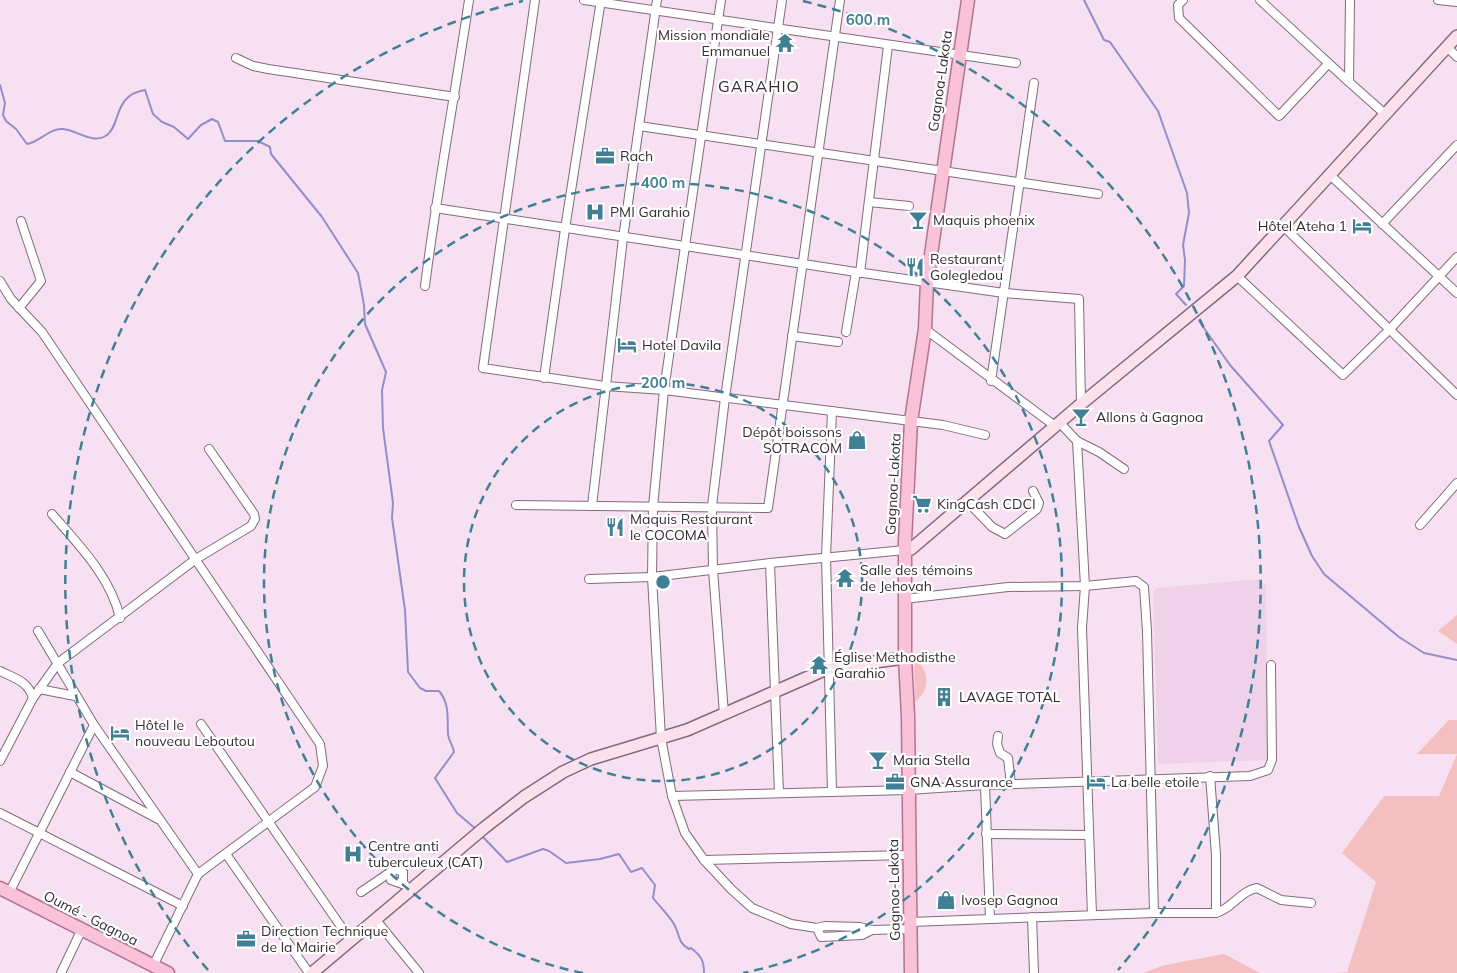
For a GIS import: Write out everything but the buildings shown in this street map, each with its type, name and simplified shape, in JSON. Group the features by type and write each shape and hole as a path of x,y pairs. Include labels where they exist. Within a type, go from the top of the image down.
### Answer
{"main road":[{"name":"Gagnoa-Lakota","path":"911,973 908,855 908,716 904,599 912,421 925,329 927,282 958,56 968,0"},
{"name":"Oumé - Gagnoa","path":"4,891 168,973"}],"street":[{"path":"425,286 435,208 455,97 469,0"},
{"path":"535,0 484,368 605,386 664,390 943,425 985,435"},
{"path":"584,0 601,1 778,30 1016,63"},
{"path":"592,506 623,238 657,0"},
{"path":"721,0 664,390 653,507 652,577 661,738 672,796 685,833 704,860 752,908 791,924 817,928 825,926 860,927 872,930 990,919 1154,913 1216,913 1222,911 1242,894 1257,888 1282,900 1311,903"},
{"path":"724,714 713,570 712,506 725,398 782,0"},
{"path":"516,505 768,508 781,405 840,0"},
{"path":"1183,0 1178,5 1180,18 1279,116 1328,64"},
{"path":"1260,0 1385,114"},
{"path":"1349,82 1350,0"},
{"path":"1438,0 1457,2"},
{"path":"544,378 565,229 601,1"},
{"path":"589,579 652,577 911,549 1080,404 1237,276 1457,36"},
{"path":"846,332 869,202 888,46"},
{"path":"1447,48 1457,57"},
{"path":"236,58 253,66 268,69 455,97"},
{"path":"991,381 1034,83"},
{"path":"639,126 701,137 761,143 1098,194"},
{"path":"1382,224 1457,145"},
{"path":"1330,175 1457,293"},
{"path":"869,202 909,206"},
{"path":"435,208 623,238 927,282 1079,299 1080,404"},
{"path":"19,308 41,281 21,221"},
{"path":"1283,226 1457,395"},
{"path":"1237,276 1343,375 1390,329 1457,257"},
{"path":"0,281 19,308 42,332 320,744 322,766 315,787 198,874 153,966"},
{"path":"925,329 991,381 1057,425 1077,441 1100,452 1124,469"},
{"path":"792,336 838,342"},
{"path":"832,411 826,557 832,792"},
{"path":"1077,441 1085,586 1082,628 1092,915"},
{"path":"0,761 33,698 58,663 196,559 251,526 255,520 254,514 209,449"},
{"path":"1420,525 1457,484"},
{"path":"968,502 992,527 1004,534 1037,509 1038,503 1033,491"},
{"path":"52,514 91,560 112,594 120,618"},
{"path":"770,563 779,793"},
{"path":"904,599 1008,587 1085,586 1136,581 1144,587 1147,631 1154,913"},
{"path":"38,631 94,725 198,874"},
{"path":"226,854 310,973 376,920 406,887 540,785 591,759 661,738 724,714 829,668 905,658"},
{"path":"672,796 908,790 1150,778 1250,776 1268,770 1272,760 1271,665"},
{"path":"0,671 24,682 30,688 33,698"},
{"path":"39,690 75,696"},
{"path":"201,724 351,941"},
{"path":"4,891 39,832 94,725"},
{"path":"998,736 997,744 1000,755 1008,758 1010,765 1011,784"},
{"path":"0,741 8,745"},
{"path":"70,772 160,820"},
{"path":"1210,776 1216,855 1216,913"},
{"path":"985,785 990,919"},
{"path":"0,812 183,906"},
{"path":"986,834 1089,835"},
{"path":"704,860 908,855"},
{"path":"362,892 392,871 391,880 406,887"},
{"path":"1032,917 1034,973"},
{"path":"376,920 419,973"},
{"path":"61,973 81,931"}],"shaded area":[{"path":"1259,579 1266,585 1268,760 1158,764 1153,592 1157,588"},
{"path":"1457,615 1457,644 1438,631"},
{"path":"914,658 926,674 926,686 915,702"},
{"path":"1449,720 1457,720 1457,754 1417,754"},
{"path":"1457,754 1457,973 1337,973 1347,972 1376,882 1342,853 1384,796 1439,796"},
{"path":"1224,954 1260,973 1143,973 1165,965"}],"waterway":[{"path":"1084,0 1104,40 1110,42 1158,111 1187,193 1189,213 1183,245 1185,260 1184,286 1176,294 1186,305"},
{"path":"0,85 5,103 3,115 6,121 16,129 27,144 58,129 68,130 91,138 102,138 111,130 119,111 128,98 135,93 145,90 153,114 162,122 174,127 188,139 201,125 212,119 218,122 225,141 258,141 270,147 271,154 322,217 358,273 364,305 365,324 386,372 382,390 383,428 393,503 392,518 405,610 408,672 420,688 426,691 439,691 443,696 447,711 448,736 454,752 435,778 457,813 476,829"},
{"path":"1199,321 1230,365 1283,425 1269,441 1299,527 1312,556 1324,574 1399,637 1424,653 1457,660"},
{"path":"482,836 507,862 543,849 566,863 600,859 619,854 631,872 642,868 655,885 653,898 673,922 683,944 700,956 703,961 704,973"}],"place":[{"name":"Mission mondiale Emmanuel","path":"785,43"},
{"name":"Rach","path":"605,156"},
{"name":"PMI Garahio","path":"595,212"},
{"name":"Maquis phoenix","path":"918,220"},
{"name":"Hôtel Ateha 1","path":"1362,226"},
{"name":"Restaurant Golegledou","path":"915,267"},
{"name":"Hotel Davila","path":"627,345"},
{"name":"Allons à Gagnoa","path":"1081,417"},
{"name":"Dépôt boissons SOTRACOM","path":"857,440"},
{"name":"KingCash CDCI","path":"922,504"},
{"name":"Maquis Restaurant le COCOMA","path":"615,527"},
{"name":"Salle des témoins de Jehovah","path":"845,578"},
{"name":"Église Methodisthe Garahio","path":"819,665"},
{"name":"LAVAGE TOTAL","path":"944,697"},
{"name":"Hôtel le nouveau Leboutou","path":"120,733"},
{"name":"Maria Stella","path":"878,760"},
{"name":"GNA Assurance","path":"895,782"},
{"name":"La belle etoile","path":"1096,782"},
{"name":"Centre anti tuberculeux (CAT)","path":"353,854"},
{"name":"Ivosep Gagnoa","path":"946,900"},
{"name":"Direction Technique de la Mairie","path":"246,939"}],"district":[{"name":"GARAHIO","path":"759,86"}]}
